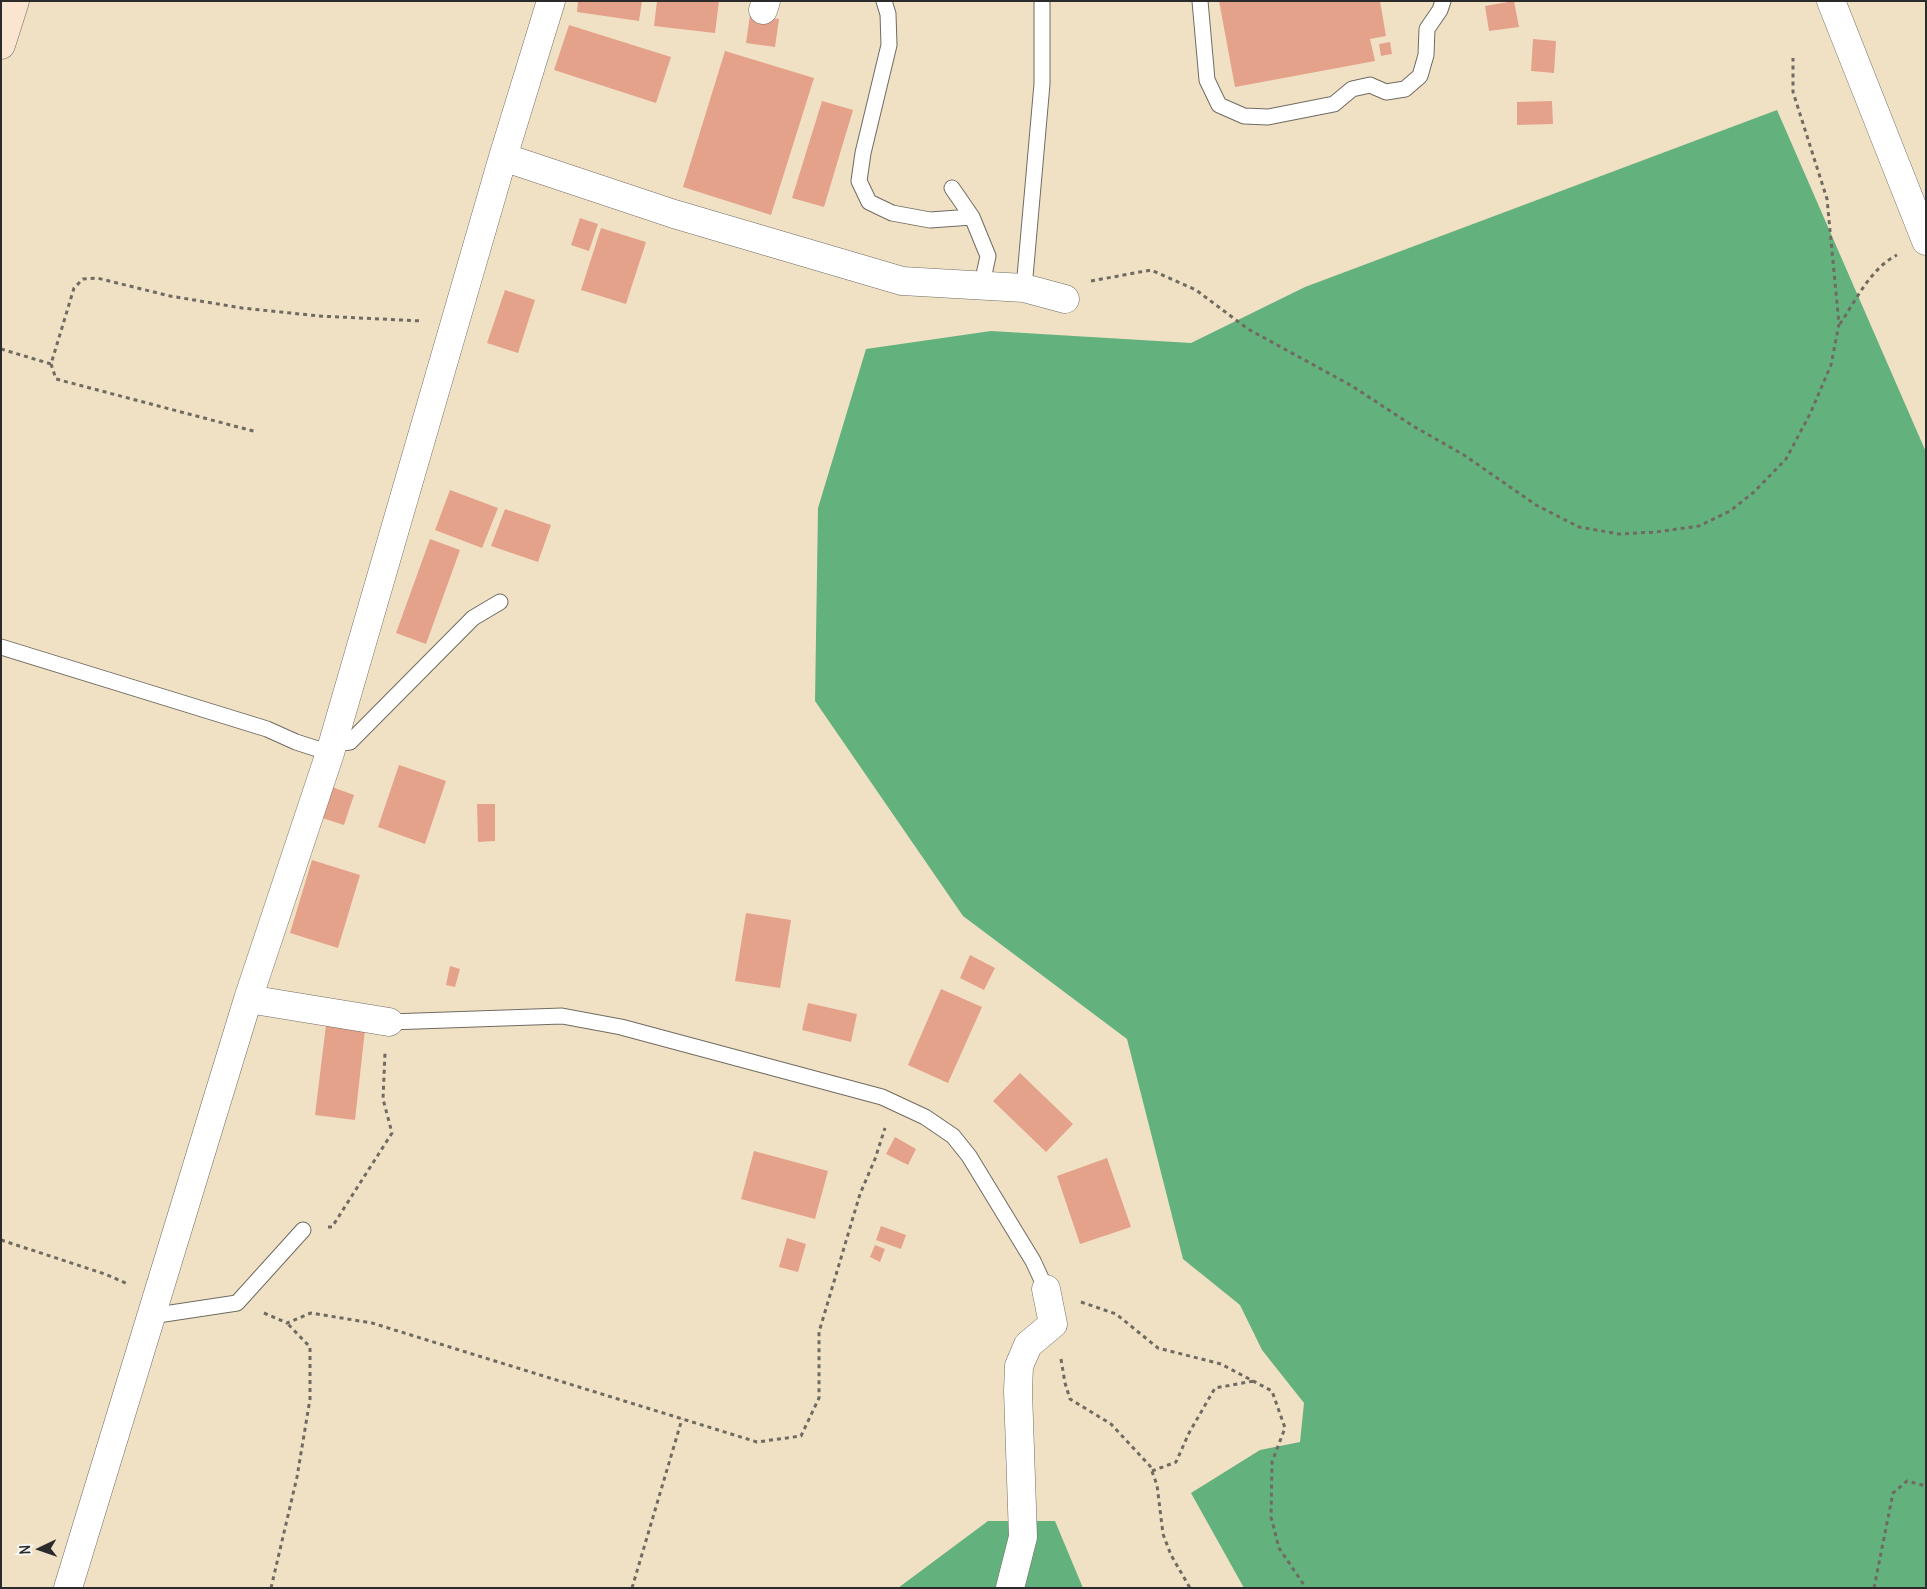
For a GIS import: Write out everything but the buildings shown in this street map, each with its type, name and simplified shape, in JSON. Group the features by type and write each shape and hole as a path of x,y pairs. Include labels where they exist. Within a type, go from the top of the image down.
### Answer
{"street":[{"path":"1,45 15,1"},
{"path":"68,1588 248,999 332,748 502,157 550,1"},
{"path":"1831,1 1926,240"},
{"path":"502,157 674,214 902,281 982,284 1024,288 1065,299"},
{"path":"248,999 389,1022"},
{"path":"1010,1588 1023,1537 1018,1391 1019,1366 1028,1345 1053,1324 1046,1289"}],"lane":[{"path":"884,1 888,14 890,45 863,153 859,181 869,202 892,213 930,220 972,217"},
{"path":"1024,288 1042,84 1042,1"},
{"path":"1200,1 1207,80 1219,105 1244,116 1268,117 1334,104 1352,89 1370,85 1386,92 1405,89 1420,76 1426,55 1427,29 1440,10 1443,1"},
{"path":"952,188 972,217 988,256 982,284"},
{"path":"1,647 267,728 296,742 332,748 350,742 473,618 500,602"},
{"path":"389,1022 562,1016 621,1027 882,1097 925,1117 953,1136 969,1156 1028,1253 1046,1289"},
{"path":"154,1306 238,1303 303,1230"}],"path":[{"path":"1065,299 1093,279 1151,270 1196,290 1248,330 1352,386 1412,426 1464,455 1536,505 1580,527 1619,534 1656,532 1699,526 1730,511 1754,492 1786,460 1810,414 1831,365 1839,324 1827,199 1793,92 1793,58"},
{"path":"1839,324 1869,281 1888,260 1900,253"},
{"path":"257,432 56,379 52,364 74,288 83,279 97,278 170,296 242,308 319,316 442,322 454,325"},
{"path":"1,349 52,364"},
{"path":"303,1230 332,1227 392,1133 383,1099 385,1050 389,1022"},
{"path":"287,1323 311,1313 372,1323 757,1442 801,1436 819,1398 819,1332 860,1194 875,1159 894,1102"},
{"path":"1,1240 105,1274 154,1306"},
{"path":"1046,1289 1116,1314 1158,1348 1221,1364 1272,1391 1285,1428 1272,1462 1271,1517 1279,1548 1306,1588"},
{"path":"238,1303 287,1323 310,1348 310,1399 297,1477 272,1588"},
{"path":"1053,1324 1070,1399 1111,1424 1150,1466 1157,1485 1163,1534 1171,1554 1190,1588"},
{"path":"1152,1471 1176,1462 1189,1433 1215,1388 1254,1381"},
{"path":"632,1588 682,1418"},
{"path":"1874,1588 1893,1493 1907,1481 1926,1486"}],"green space":[{"path":"1777,110 1926,452 1926,1588 1244,1588 1191,1493 1260,1450 1300,1442 1304,1403 1262,1350 1240,1305 1183,1259 1127,1039 963,916 815,701 818,508 866,349 991,331 1191,343 1305,287"},
{"path":"988,1521 1055,1521 1083,1588 898,1588"}]}
